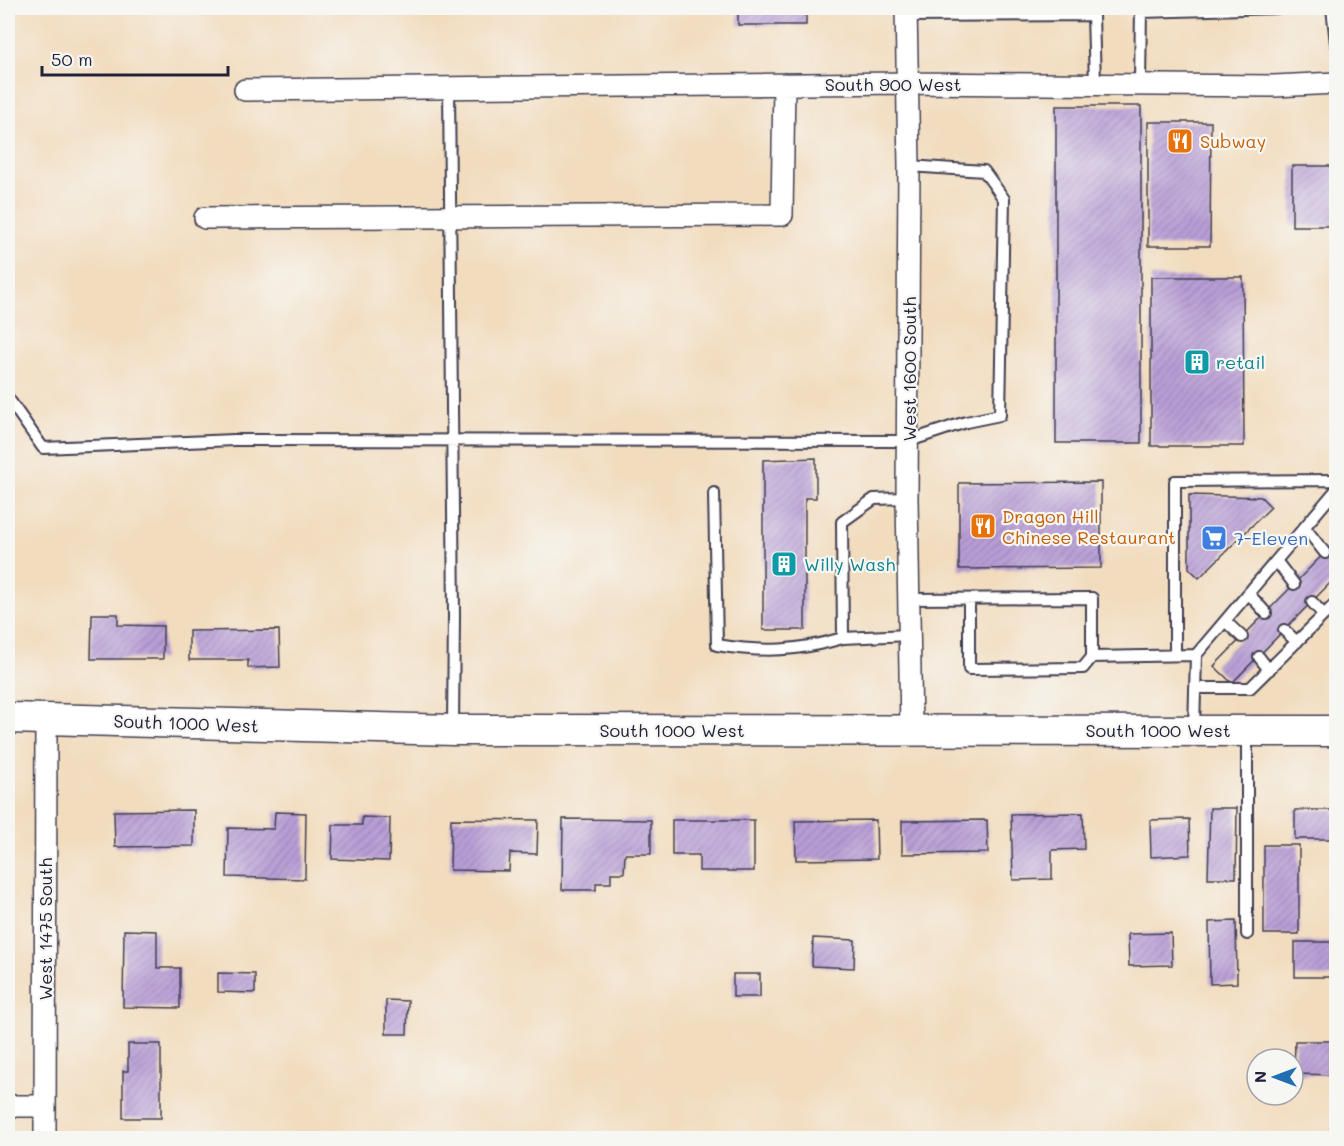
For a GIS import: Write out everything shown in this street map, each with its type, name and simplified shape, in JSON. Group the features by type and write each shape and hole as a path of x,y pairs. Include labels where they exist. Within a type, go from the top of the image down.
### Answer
{"main road":[{"name":"South 1000 West","path":"8,718 453,730 1194,729 1336,731"}],"street":[{"name":"West 1600 South","path":"906,12 909,166 907,498 912,729"},
{"name":"South 900 West","path":"245,90 906,83 1274,86 1336,83"},
{"path":"205,218 782,215 784,84"},
{"name":"West 1475 South","path":"45,1138 46,718"},
{"path":"8,1106 45,1106"}],"lane":[{"path":"1140,84 1141,10 1276,8"},
{"path":"1332,8 1336,43"},
{"path":"906,12 1093,11 1095,84"},
{"path":"449,88 453,730"},
{"path":"8,398 43,448 234,440 909,441 966,422 1000,415 1004,199 984,171 909,166"},
{"path":"1175,655 1175,481 1336,480"},
{"path":"1194,729 1196,655 1306,529 1336,490"},
{"path":"714,493 717,645 751,651 804,649 843,638 909,634"},
{"path":"843,638 842,522 874,499 907,498"},
{"path":"1306,529 1325,553"},
{"path":"1277,562 1294,584"},
{"path":"1249,594 1266,613"},
{"path":"909,599 1092,598 1092,657 1083,668 969,669 969,600"},
{"path":"1312,602 1324,615"},
{"path":"1196,688 1250,688 1336,603"},
{"path":"1225,621 1242,637"},
{"path":"1284,630 1297,642"},
{"path":"1092,657 1196,655"},
{"path":"1258,657 1269,670"},
{"path":"1246,934 1247,730"}],"building":[{"path":"738,8 806,8 806,25 738,25"},
{"path":"1056,106 1141,106 1141,443 1056,443"},
{"path":"1148,122 1211,122 1210,246 1148,246"},
{"path":"1292,166 1336,166 1336,226 1292,226"},
{"name":"retail","path":"1151,277 1243,277 1244,446 1151,446"},
{"name":"Willy Wash","path":"816,458 816,498 805,498 805,630 763,630 763,460"},
{"path":"1101,482 1101,568 959,569 959,483"},
{"name":"7-Eleven","path":"1189,495 1261,497 1271,507 1199,578 1189,568"},
{"name":"7-Eleven","path":"1336,541 1336,577 1232,683 1214,666"},
{"path":"92,614 118,614 118,625 163,626 163,659 91,659"},
{"path":"279,630 280,667 248,668 248,660 189,660 189,631"},
{"path":"1210,808 1237,808 1236,878 1208,878"},
{"path":"194,810 194,846 115,847 114,811"},
{"path":"1295,810 1336,810 1336,839 1295,839"},
{"path":"275,812 306,813 305,879 227,877 228,828 274,829"},
{"path":"1083,813 1084,849 1052,850 1052,879 1013,880 1011,814"},
{"path":"362,817 390,818 389,861 332,859 333,825 362,825"},
{"path":"451,819 538,820 537,854 510,853 509,871 450,870"},
{"path":"563,819 651,820 651,854 625,854 624,873 611,873 611,883 596,883 596,890 562,890"},
{"path":"1189,819 1190,855 1151,857 1150,820"},
{"path":"672,820 754,820 754,871 699,871 699,855 672,855"},
{"path":"876,820 877,859 796,860 795,821"},
{"path":"987,820 988,853 902,854 902,821"},
{"path":"1264,845 1299,845 1299,934 1264,934"},
{"path":"1236,921 1237,983 1210,984 1209,922"},
{"path":"124,930 157,931 157,968 180,968 180,1008 123,1007"},
{"path":"1171,933 1172,965 1129,966 1128,934"},
{"path":"813,938 855,940 854,968 812,966"},
{"path":"1295,942 1336,942 1336,977 1295,977"},
{"path":"218,973 255,974 255,993 218,992"},
{"path":"733,974 760,974 760,997 733,997"},
{"path":"386,1000 408,1001 407,1034 386,1034"},
{"path":"1295,1041 1336,1041 1336,1075 1305,1074 1305,1047 1295,1047"},
{"path":"128,1044 161,1044 161,1118 123,1118 123,1071 128,1071"},
{"path":"1331,1127 1336,1127 1336,1138 1331,1138"}],"place":[{"name":"Subway","path":"1180,141"},
{"name":"retail","path":"1197,362"},
{"name":"Dragon Hill Chinese Restaurant","path":"983,526"},
{"name":"7-Eleven","path":"1214,538"},
{"name":"Willy Wash","path":"784,564"}]}
